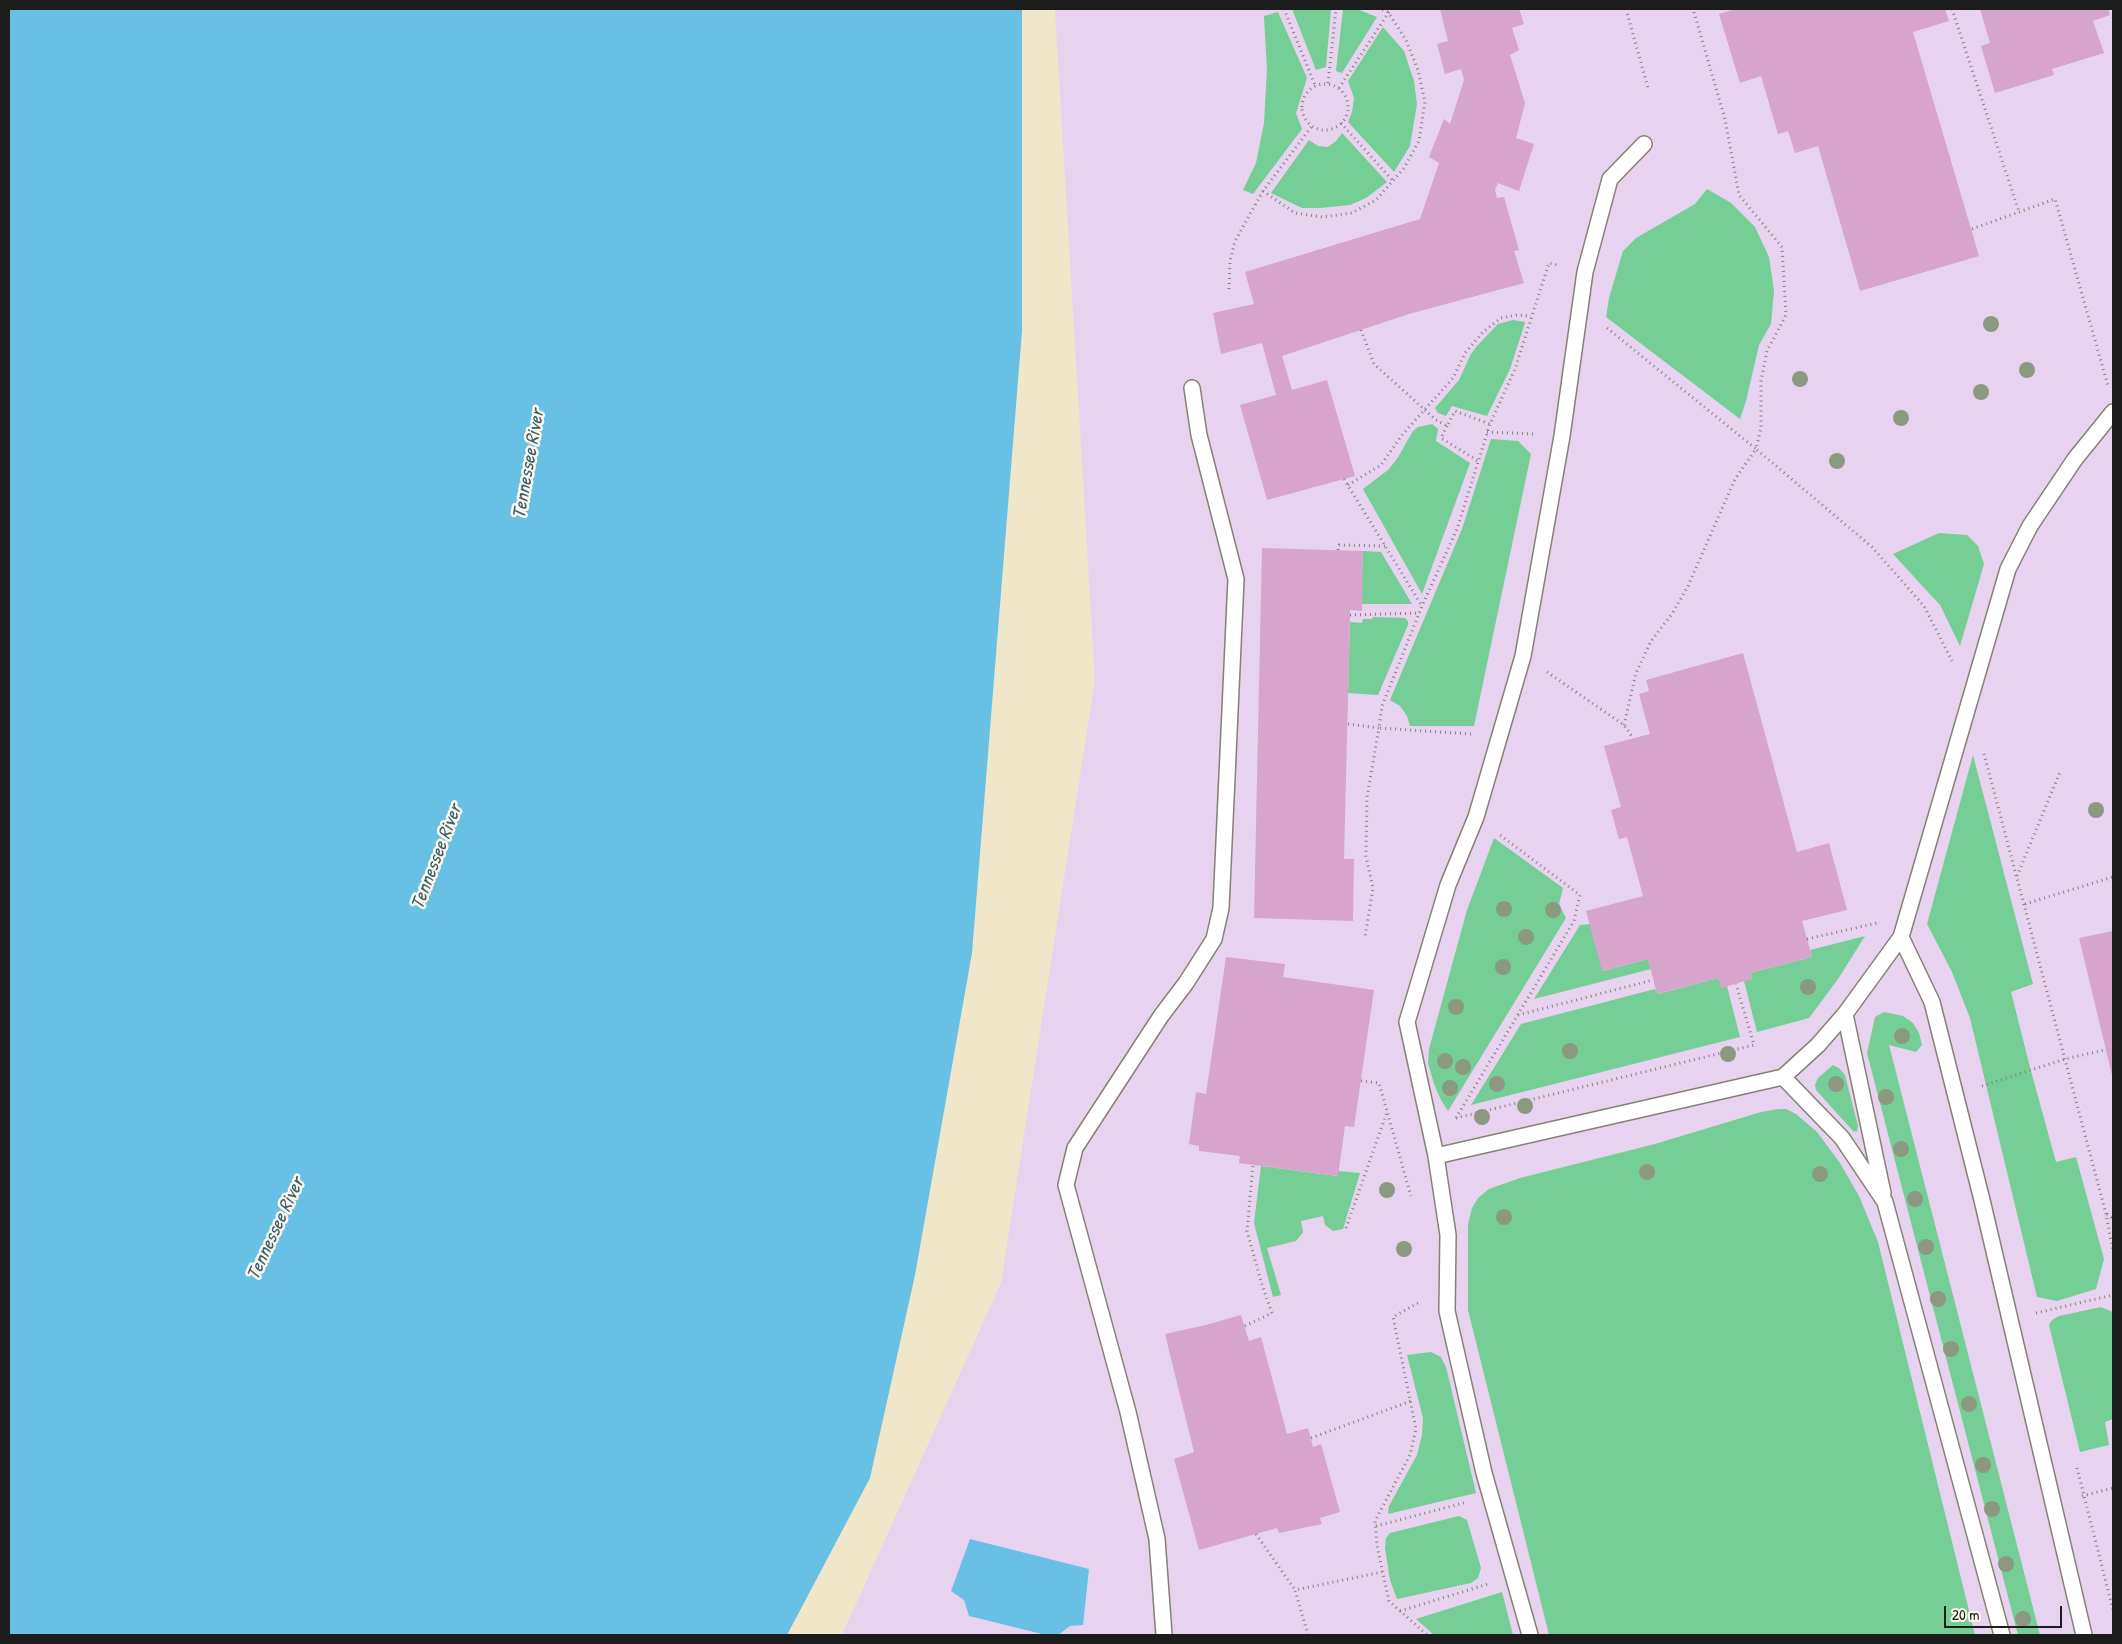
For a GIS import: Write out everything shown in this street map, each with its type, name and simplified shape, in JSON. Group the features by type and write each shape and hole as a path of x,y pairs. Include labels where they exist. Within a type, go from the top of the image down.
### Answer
{"lane":[{"path":"1530,1635 1484,1473 1447,1311 1448,1235 1436,1156 1407,1022 1448,885 1476,817 1523,656 1562,436 1585,272 1610,179 1644,144"},
{"path":"1164,1635 1157,1540 1128,1412 1066,1186 1075,1148 1161,1016 1205,954 1214,939 1221,908 1236,578 1199,435 1192,388"},
{"path":"1436,1156 1783,1077 1818,1045 1844,1014 1901,937 1969,697 2008,569 2030,526 2075,459 2113,412"},
{"path":"1901,937 1932,1002 2011,1320 2084,1635"},
{"path":"1844,1014 1885,1202 2002,1635"},
{"path":"1783,1077 1842,1138 1885,1202"}],"path":[{"path":"1284,9 1315,85"},
{"path":"1328,83 1336,9"},
{"path":"1263,191 1295,213 1322,217 1352,213 1376,200 1394,182 1404,168 1419,141 1425,102 1418,70 1406,40 1390,11 1380,9"},
{"path":"1626,9 1648,88"},
{"path":"1952,9 2019,212"},
{"path":"1339,88 1390,11"},
{"path":"1328,83 1339,88 1347,99 1348,112 1341,123 1332,129 1322,130 1312,126 1302,113 1304,97 1315,85 1328,83"},
{"path":"1341,123 1394,182"},
{"path":"1229,289 1230,261 1235,241 1263,191 1312,126"},
{"path":"1972,229 2055,199 2108,387"},
{"path":"1348,485 1380,465 1402,435 1453,378 1465,353 1483,332 1501,318 1517,315 1531,316"},
{"path":"1361,330 1374,364 1424,409 1447,426"},
{"path":"1478,461 1441,438 1455,411 1490,424"},
{"path":"1487,432 1562,436"},
{"path":"1624,725 1636,673 1651,641 1672,614 1688,586 1735,479 1756,449 1872,547 1924,606 1969,697"},
{"path":"1344,479 1422,606"},
{"path":"1338,550 1339,545 1386,546"},
{"path":"1350,615 1420,613"},
{"path":"1523,656 1624,725 1633,738"},
{"path":"1348,724 1379,728 1367,797 1366,856 1373,888 1365,937"},
{"path":"1982,744 2106,1214 2113,1252"},
{"path":"2017,877 2060,772"},
{"path":"1476,817 1580,895 1574,921 1456,1118 1754,1045 1736,984"},
{"path":"2025,904 2113,877"},
{"path":"1517,1015 1653,980"},
{"path":"1361,1081 1379,1083 1413,1203"},
{"path":"1346,1228 1387,1111"},
{"path":"1245,1326 1272,1313 1262,1285 1248,1231 1254,1165"},
{"path":"2106,1214 2113,1220"},
{"path":"2011,1320 2113,1295"},
{"path":"1419,1296 1418,1303 1393,1317 1416,1429 1410,1456 1375,1521 1382,1572 1389,1602 1427,1635"},
{"path":"1311,1438 1411,1401"},
{"path":"1376,1526 1469,1502"},
{"path":"1256,1534 1295,1590 1308,1635"},
{"path":"1295,1590 1382,1572"},
{"path":"1400,1612 1492,1583"}],"shaded area":[{"path":"1055,9 2113,9 2113,1635 842,1635 1001,1283 1095,680"}],"green space":[{"path":"1292,9 1331,9 1326,67 1316,70"},
{"path":"1343,9 1357,9 1377,17 1342,73 1336,71"},
{"path":"1278,12 1307,78 1296,113 1302,129 1253,194 1243,190 1256,163 1264,123 1267,70 1264,16"},
{"path":"1383,27 1404,51 1414,81 1417,104 1410,146 1394,172 1348,122 1354,98 1348,81"},
{"path":"1342,133 1387,182 1366,198 1350,205 1320,208 1302,208 1271,193 1309,140 1318,146 1328,147"},
{"path":"1707,189 1731,203 1755,227 1769,257 1774,291 1771,324 1759,345 1740,419 1606,317 1609,298 1623,251 1636,238 1695,204"},
{"path":"1513,320 1525,322 1524,326 1510,369 1487,416 1452,406 1446,416 1438,413 1435,408 1459,380 1471,354 1477,346 1498,324"},
{"path":"1432,424 1438,429 1436,441 1470,463 1422,594 1363,489 1388,470 1397,459 1413,431 1418,427"},
{"path":"1491,439 1518,441 1531,454 1474,726 1410,726 1407,716 1400,706 1390,700 1462,529"},
{"path":"1939,533 1967,535 1978,546 1984,564 1960,646 1940,605 1893,554"},
{"path":"1363,551 1381,552 1412,604 1361,604"},
{"path":"1373,617 1405,618 1408,621 1408,625 1378,695 1348,693 1350,622 1362,623 1363,619 1372,619"},
{"path":"1973,755 2033,984 2011,992 2031,1071 2056,1162 2076,1157 2104,1259 2096,1289 2057,1301 2037,1297 1970,1018 1952,972 1927,924"},
{"path":"1494,838 1563,888 1559,904 1566,918 1448,1111 1434,1084 1428,1063 1429,1049 1467,910"},
{"path":"1590,924 1603,971 1648,959 1651,969 1534,999 1580,925"},
{"path":"1865,936 1838,979 1809,1018 1757,1032 1744,981 1752,979 1750,973 1812,957 1810,950"},
{"path":"1718,978 1727,986 1740,1037 1471,1105 1521,1024 1655,989 1658,994"},
{"path":"1884,1012 1903,1016 1913,1023 1919,1033 1922,1045 1916,1052 1889,1045 2040,1635 2018,1635 1867,1053 1875,1017"},
{"path":"1833,1065 1839,1068 1845,1075 1858,1126 1857,1132 1853,1131 1816,1090 1815,1085 1818,1078"},
{"path":"1786,1109 1796,1114 1817,1132 1840,1163 1859,1196 1878,1242 1975,1635 1549,1635 1468,1310 1468,1224 1472,1208 1478,1198 1489,1189 1520,1178 1655,1144 1761,1112"},
{"path":"1261,1166 1337,1176 1338,1171 1360,1173 1343,1229 1333,1231 1325,1225 1323,1216 1301,1221 1303,1232 1296,1241 1267,1248 1281,1295 1273,1297 1254,1223"},
{"path":"2101,1307 2113,1312 2113,1419 2105,1422 2109,1445 2080,1452 2049,1325 2052,1320 2059,1316"},
{"path":"1431,1352 1441,1357 1446,1367 1476,1493 1388,1514 1389,1506 1417,1455 1422,1435 1423,1418 1407,1355"},
{"path":"1459,1516 1467,1520 1481,1568 1478,1578 1471,1583 1397,1599 1390,1580 1385,1548 1386,1538 1390,1533"},
{"path":"1502,1592 1513,1635 1434,1635 1416,1619"}],"water":[{"name":"Tennessee River","path":"9,9 1022,9 1022,331 972,953 915,1275 870,1478 787,1635 9,1635"},
{"path":"970,1539 1089,1569 1083,1625 1070,1626 1058,1635 1046,1635 969,1616 964,1600 951,1591"}],"building":[{"path":"1440,9 1519,9 1524,24 1512,28 1519,50 1510,55 1525,103 1516,138 1534,144 1519,191 1498,183 1495,190 1497,198 1504,197 1519,250 1514,251 1524,283 1409,314 1282,356 1292,390 1327,380 1355,476 1267,500 1240,405 1276,395 1262,343 1221,354 1213,313 1254,304 1245,272 1420,219 1439,163 1429,157 1444,119 1450,124 1464,80 1461,69 1445,74 1437,44 1448,41"},
{"path":"1736,9 1945,9 1949,21 1913,32 1979,256 1860,291 1818,146 1795,153 1788,131 1778,134 1761,76 1740,83 1719,14"},
{"path":"1980,9 2108,9 2110,15 2093,21 2104,53 2052,69 2054,75 1995,93 1981,46 1990,43"},
{"path":"1262,548 1363,551 1362,611 1350,610 1344,859 1354,859 1353,921 1254,918"},
{"path":"1743,653 1797,852 1829,843 1847,910 1802,921 1812,957 1750,973 1752,979 1721,988 1718,978 1657,994 1648,959 1602,971 1586,911 1643,896 1627,837 1619,839 1611,810 1621,807 1604,746 1650,734 1639,694 1649,691 1646,680"},
{"path":"2113,931 2113,1079 2079,938"},
{"path":"1226,957 1285,964 1283,977 1374,990 1354,1127 1345,1126 1338,1176 1239,1163 1240,1156 1199,1151 1199,1146 1189,1144 1196,1092 1206,1094"},
{"path":"1241,1315 1249,1341 1261,1337 1287,1434 1308,1428 1313,1447 1321,1444 1340,1512 1320,1518 1322,1524 1279,1533 1277,1528 1199,1550 1174,1459 1194,1452 1165,1334"}]}
